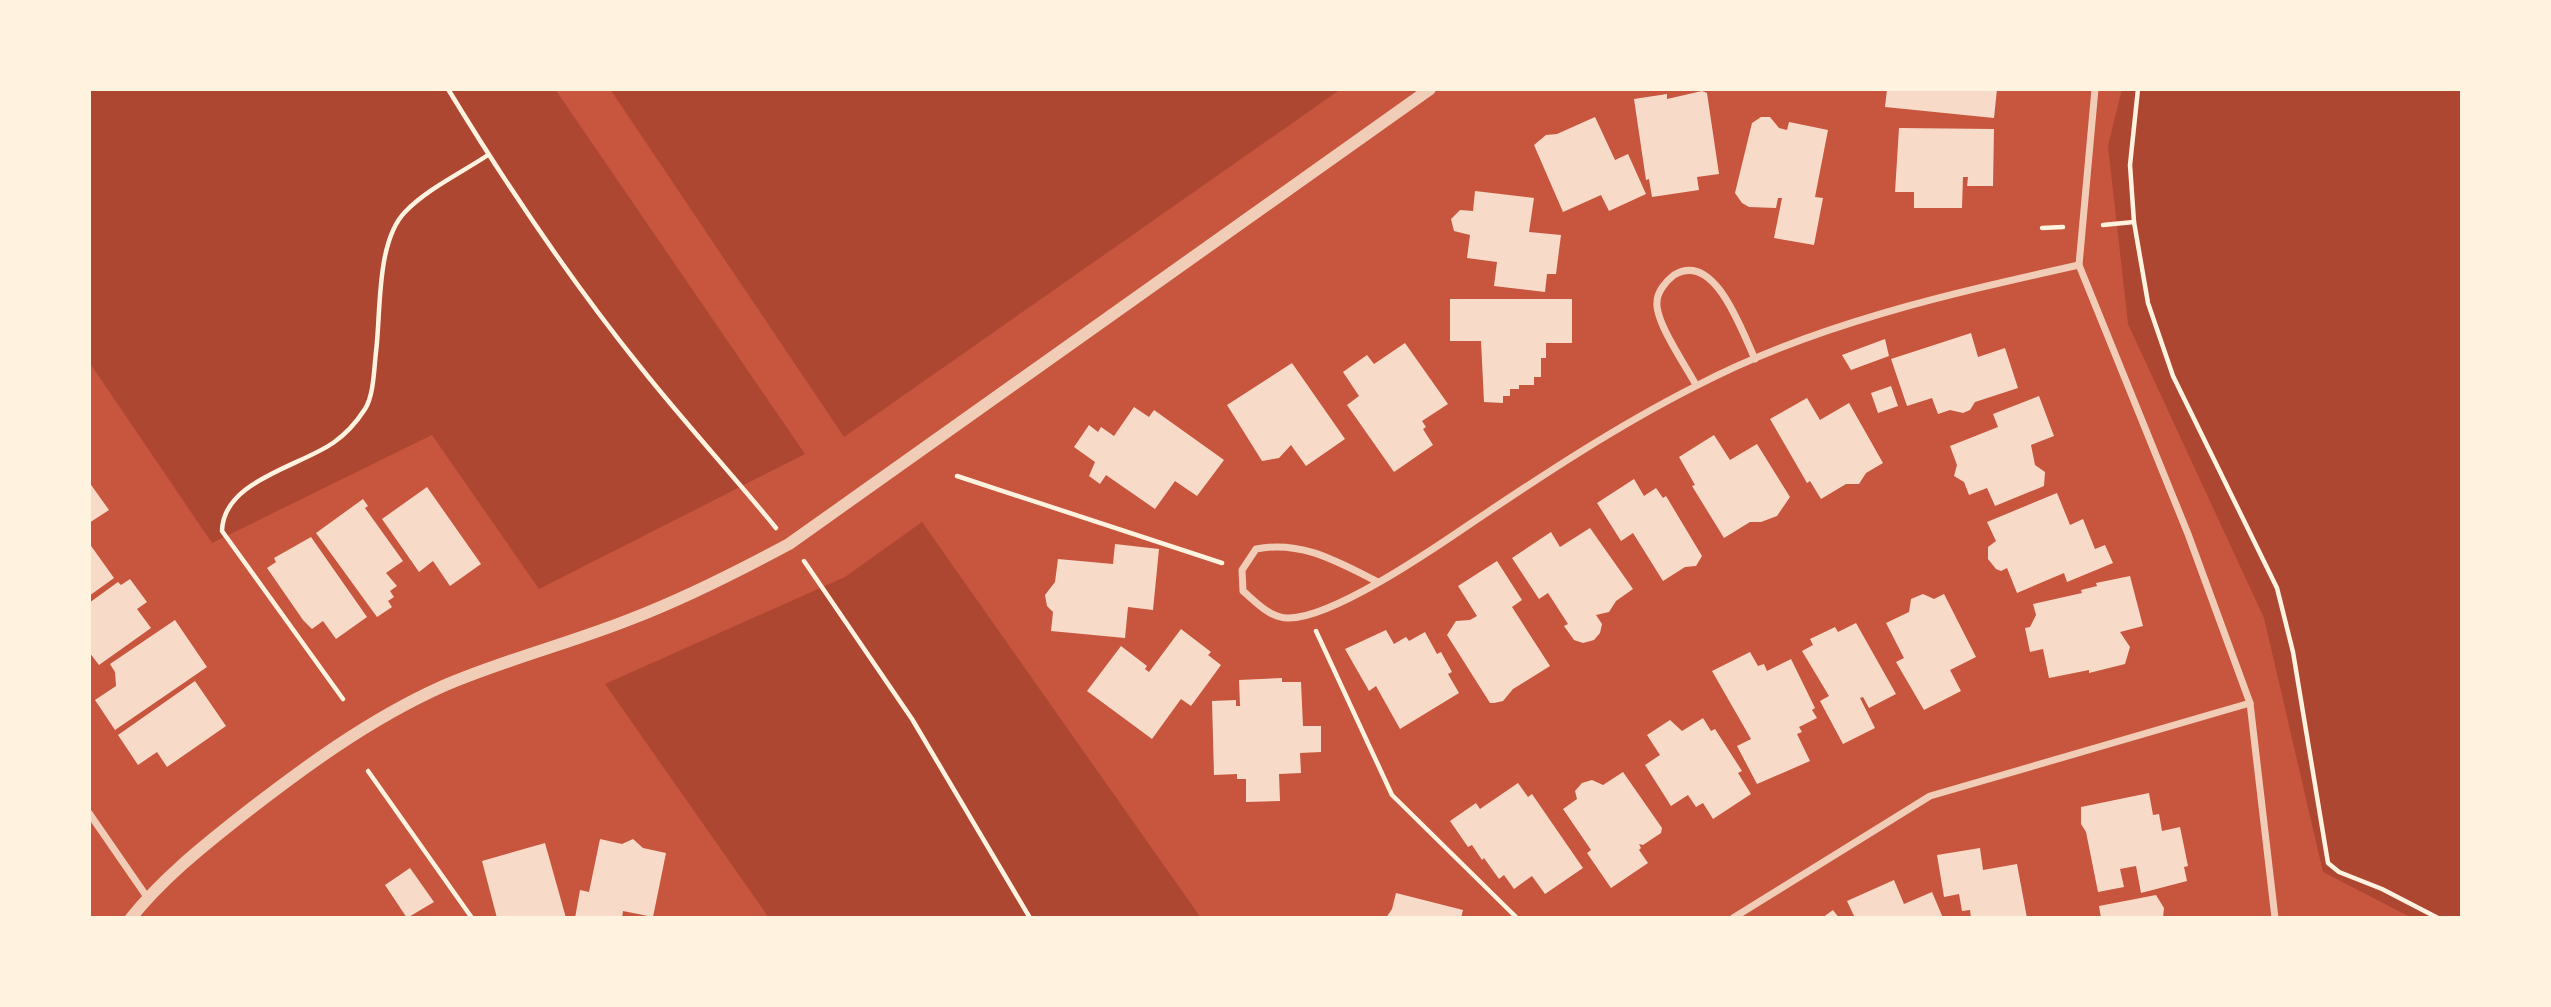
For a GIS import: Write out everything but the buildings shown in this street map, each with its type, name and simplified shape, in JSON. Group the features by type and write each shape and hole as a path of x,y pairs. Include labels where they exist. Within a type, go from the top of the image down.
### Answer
{"street":[{"path":"131,918 148,897 264,798 352,735 396,709 510,660 630,620 710,586 789,544 1430,89"},
{"path":"2095,89 2079,265 2188,534 2250,704 2275,918"},
{"path":"1378,582 1332,559 1279,545 1256,549 1242,570 1244,591 1267,612 1287,618 1332,607 1378,582 1615,431 1696,385 1810,337 1974,288 2079,265"},
{"path":"1696,385 1660,317 1656,302 1662,287 1675,275 1692,270 1707,275 1729,306 1755,359"},
{"path":"1733,918 1930,796 2250,704"},
{"path":"89,813 148,897"}],"path":[{"path":"448,89 488,155 570,276 643,370 818,578 912,719 1030,918"},
{"path":"2138,89 2130,165 2134,222 2148,303 2177,385 2277,588 2293,652 2328,863 2339,872 2382,889 2438,918"},
{"path":"343,699 222,531 222,517 232,501 252,486 332,444 353,427 368,405 381,287 391,238 403,214 488,155"},
{"path":"957,476 1224,564"},
{"path":"1314,627 1392,795 1517,918"},
{"path":"368,771 472,918"}],"shaded area":[{"path":"89,89 555,89 805,454 539,589 432,435 212,543 89,362"},
{"path":"610,89 1341,89 844,437"},
{"path":"2122,89 2462,89 2462,918 2412,918 2323,872 2264,618 2128,324 2108,146"},
{"path":"922,522 1201,918 769,918 605,684 845,577"}]}
